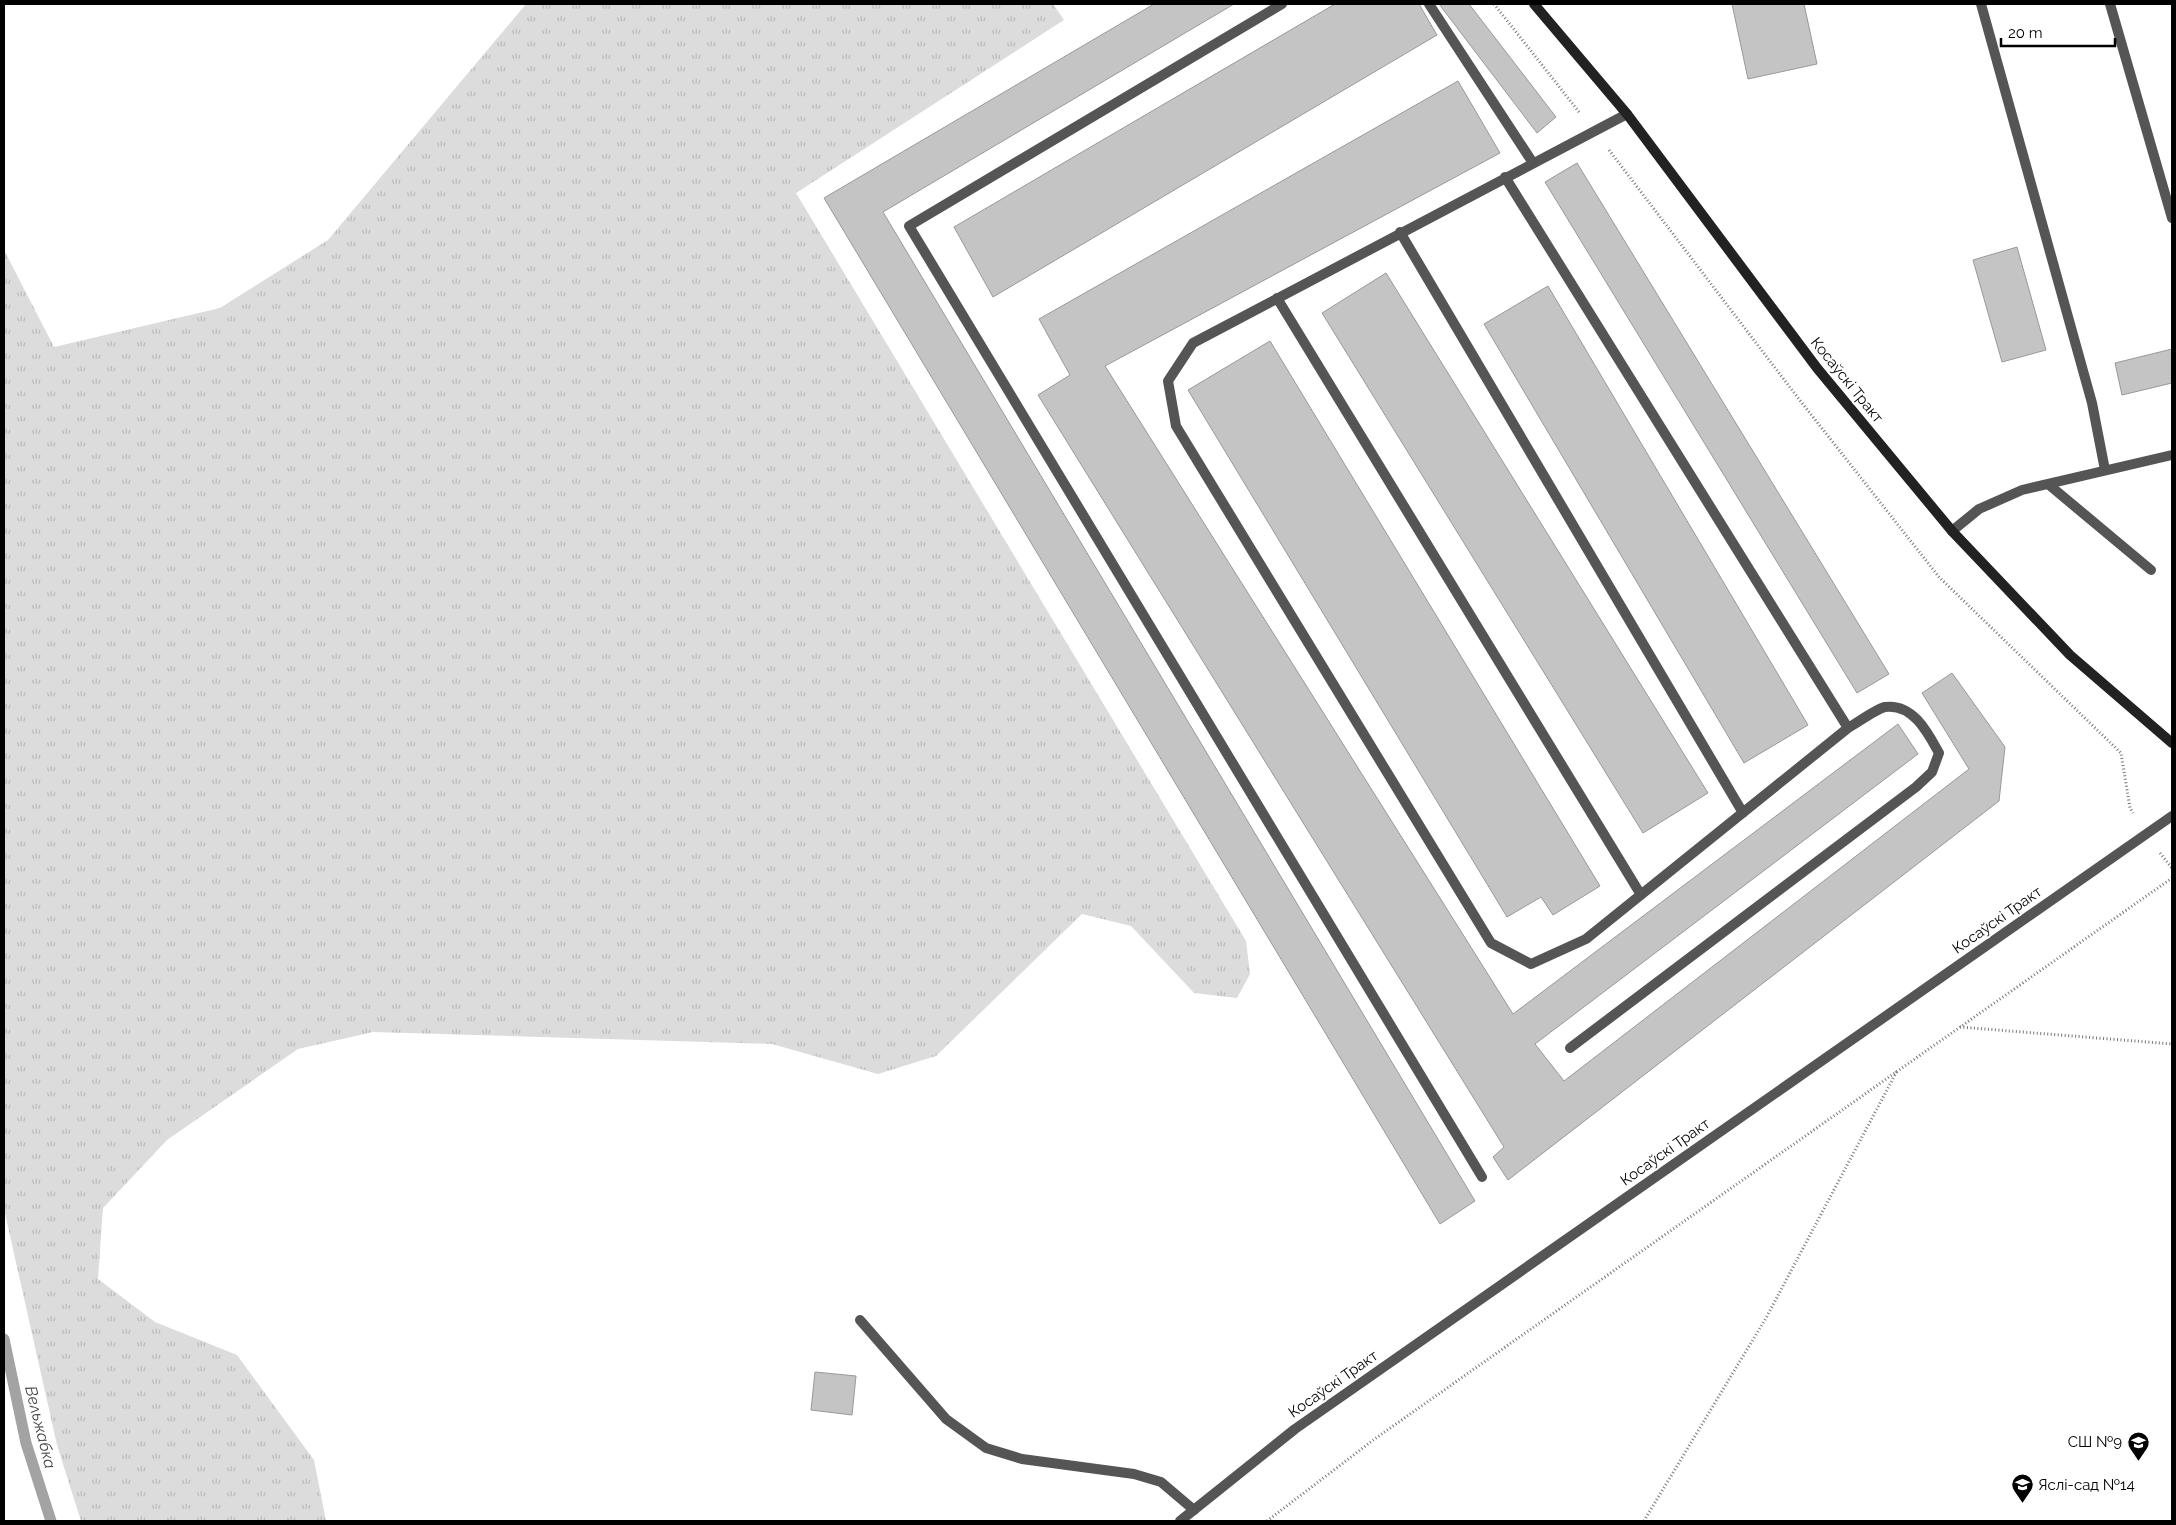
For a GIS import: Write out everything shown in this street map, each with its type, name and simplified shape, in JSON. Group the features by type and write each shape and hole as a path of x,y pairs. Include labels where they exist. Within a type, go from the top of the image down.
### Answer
{"main road":[{"name":"Косаўскі Тракт","path":"1534,4 1627,114 1817,368 1952,531 2070,655 2172,743"}],"street":[{"path":"1282,4 909,226 1482,1177"},
{"path":"1429,4 1533,162"},
{"path":"1981,4 2092,403 2105,470"},
{"path":"2110,4 2172,218"},
{"path":"1570,1048 1916,787 1932,772 1939,752 1926,729 1908,711 1885,707 1848,728 1586,939 1531,964 1490,943 1176,426 1168,381 1192,342 1627,114"},
{"path":"1505,177 1848,728"},
{"path":"1400,232 1743,813"},
{"path":"1277,298 1641,895"},
{"path":"1952,531 1979,508 2022,490 2172,455"},
{"path":"2048,484 2151,570"},
{"name":"Косаўскі Тракт","path":"1180,1521 1295,1429 2172,816"},
{"path":"860,1320 946,1419 986,1448 1022,1459 1143,1477 1161,1482 1194,1510"}],"path":[{"path":"1494,4 1939,577 2121,753 2130,808 2146,834 2172,868"},
{"path":"1267,1521 1376,1438 2172,878"},
{"path":"1959,1027 2172,1044"},
{"path":"1644,1521 1766,1318 1897,1071"}],"green space":[{"path":"526,4 1053,4 1064,20 796,193 1246,941 1250,974 1237,998 1194,993 1131,926 1082,914 936,1056 878,1074 772,1044 373,1032 298,1049 167,1140 103,1208 98,1279 155,1322 237,1355 314,1460 326,1521 81,1521 57,1445 4,1209 4,250 54,347 220,308 328,240"}],"building":[{"path":"1154,4 1234,4 883,212 1475,1201 1440,1224 824,198"},
{"path":"1335,4 1419,4 1437,35 993,297 954,227"},
{"path":"1439,4 1469,4 1556,117 1537,133"},
{"path":"1732,4 1804,4 1817,64 1748,79"},
{"path":"1458,81 1500,153 1105,366 1513,1014 1898,724 1918,754 1535,1044 1564,1081 1969,769 1922,693 1952,673 2005,747 1999,801 1508,1180 1493,1157 1504,1147 1038,395 1070,375 1039,319"},
{"path":"1577,163 1889,674 1857,693 1545,182"},
{"path":"2017,247 2046,350 2002,362 1973,260"},
{"path":"1386,273 1708,793 1643,833 1322,313"},
{"path":"1548,286 1808,725 1744,763 1484,324"},
{"path":"1270,341 1600,886 1553,915 1541,897 1507,917 1188,390"},
{"path":"2172,349 2172,383 2122,395 2115,363"},
{"path":"815,1372 856,1376 852,1415 811,1410"}],"waterway":[{"name":"Вельжабка","path":"4,1339 26,1443 51,1521"}],"place":[{"name":"СШ №9","path":"2138,1461"},
{"name":"Яслі-сад №14","path":"2022,1504"}]}
